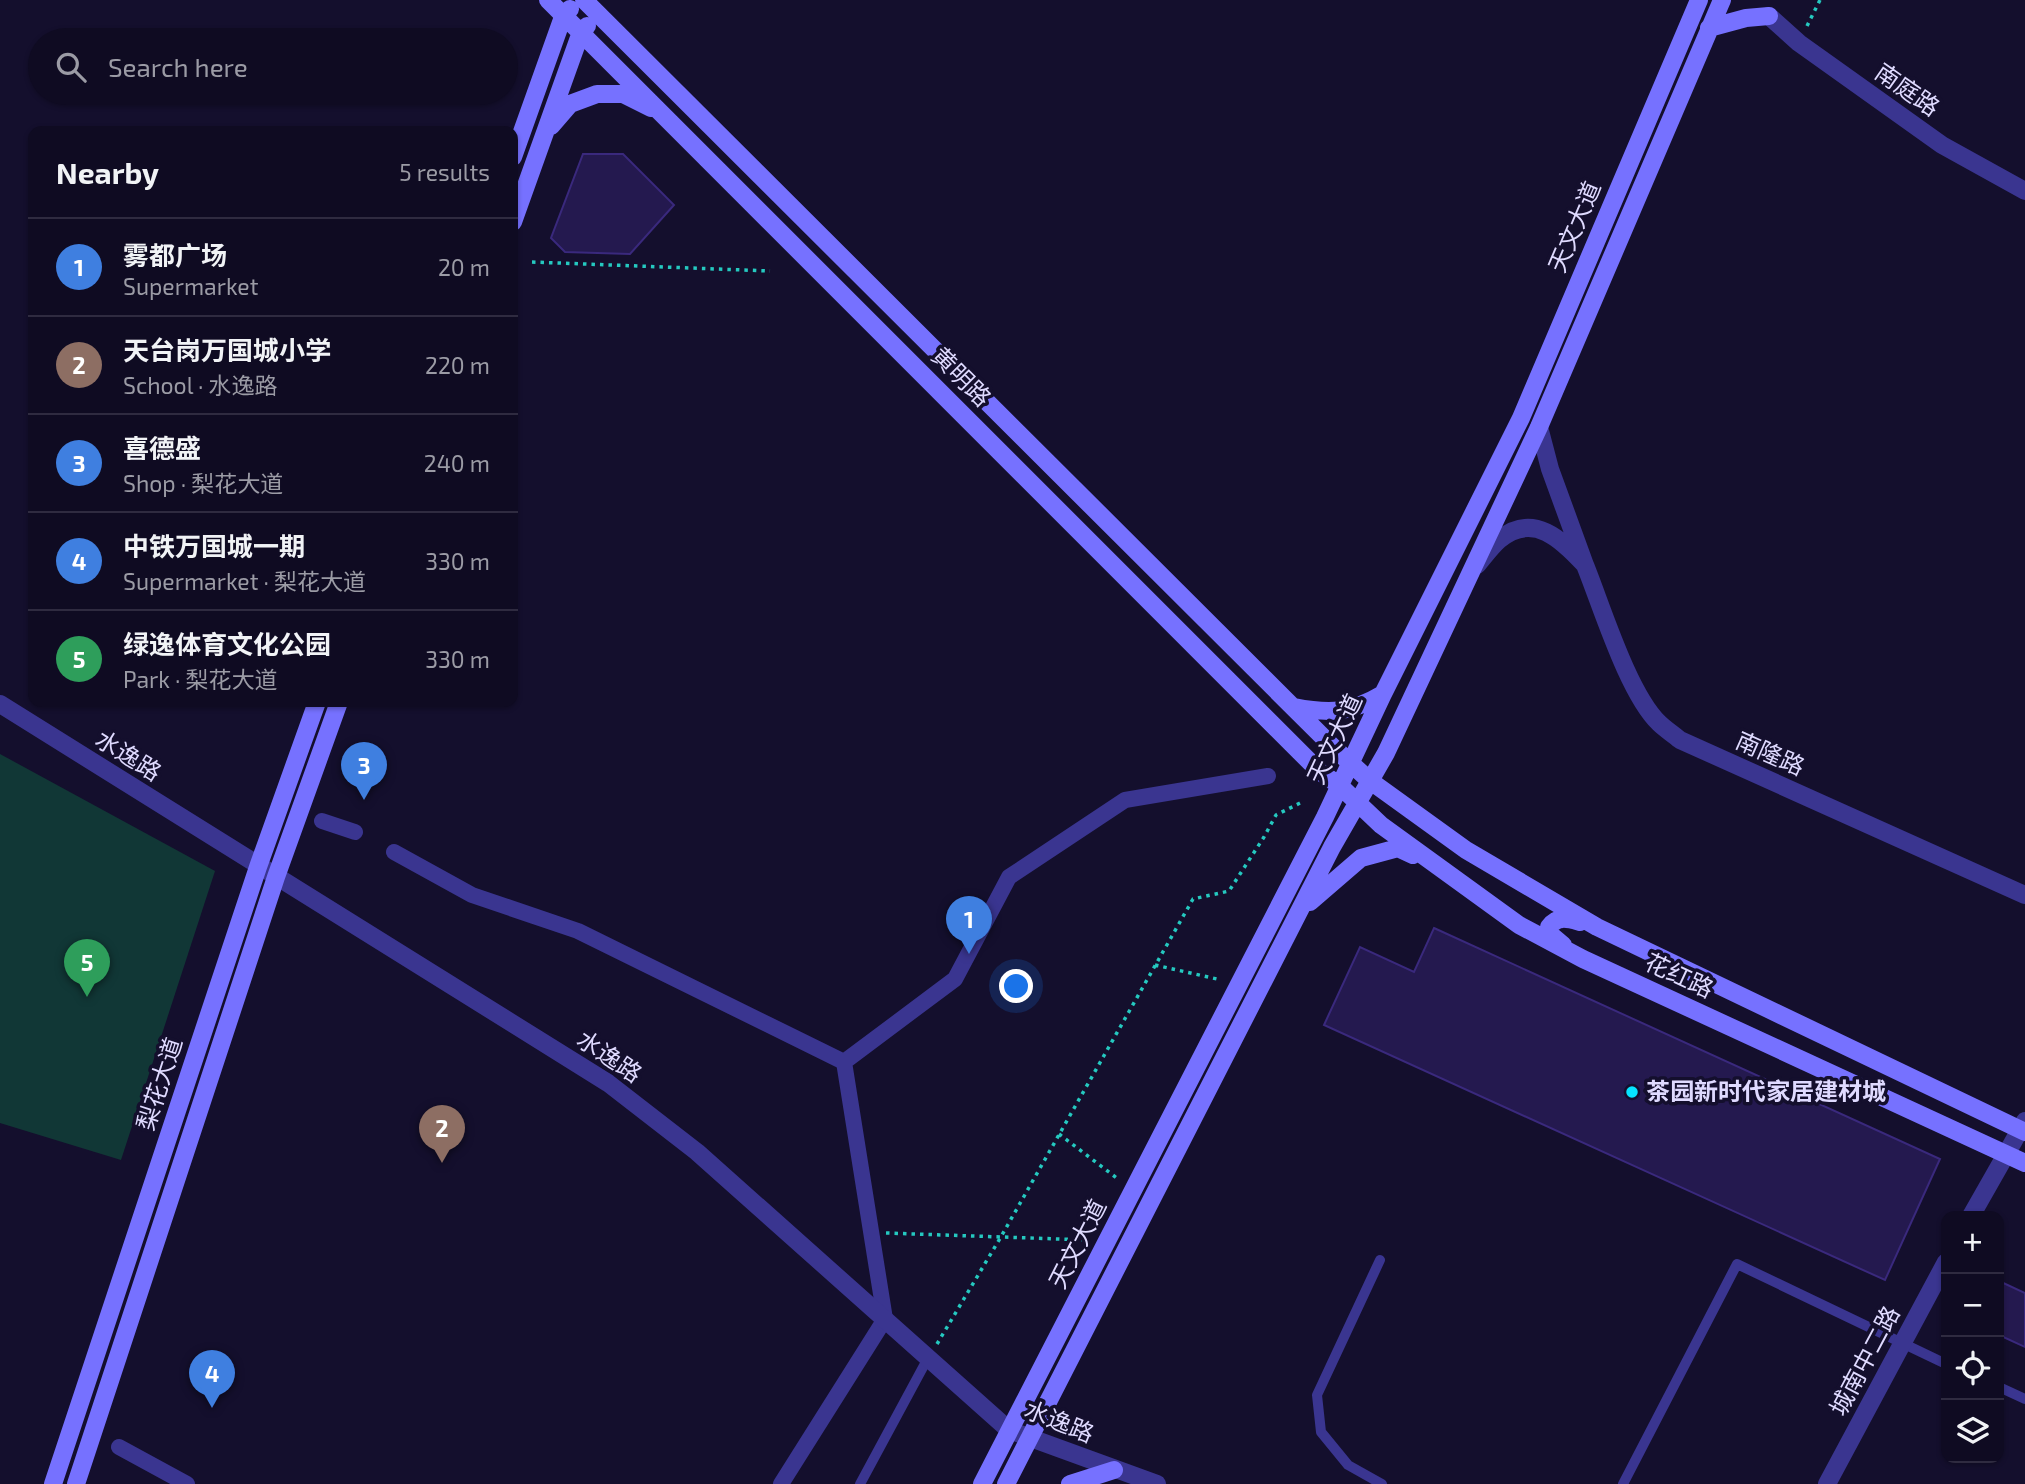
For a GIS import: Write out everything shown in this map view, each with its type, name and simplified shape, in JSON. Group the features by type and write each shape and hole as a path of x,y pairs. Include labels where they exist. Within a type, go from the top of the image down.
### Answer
{"main road":[{"name":"黄明路","path":"548,0 1319,771 1340,786"},
{"name":"黄明路","path":"583,0 1369,780"},
{"path":"518,143 564,14 583,0"},
{"name":"天文大道","path":"982,1484 1352,763 1383,694 1521,418 1699,0"},
{"name":"天文大道","path":"1006,1484 1357,802 1386,753 1539,427 1722,0"},
{"path":"1709,28 1746,18 1769,16 1758,0"},
{"path":"518,208 581,32 600,14"},
{"path":"544,134 570,104 597,94 622,94 664,115"},
{"path":"1294,707 1323,712 1343,711 1367,704 1383,694"},
{"name":"梨花大道","path":"53,1484 258,867 315,707"},
{"name":"梨花大道","path":"76,1484 276,877 337,707"},
{"name":"花红路","path":"1369,780 1466,850 1597,928 2023,1128"},
{"name":"花红路","path":"1340,786 1381,825 1519,925 1583,959 2025,1163"},
{"path":"1302,909 1361,858 1376,852 1398,848 1433,864"},
{"path":"1583,959 1555,939 1550,934 1549,927 1552,922 1561,919 1597,928"},
{"path":"1070,1484 1114,1470"}],"street":[{"name":"南庭路","path":"1769,16 1799,43 1942,145 2025,191"},
{"name":"南隆路","path":"1539,427 1550,469 1629,675 1641,700 1658,722 1680,740 2025,895"},
{"path":"1474,567 1501,538 1534,528 1562,540 1585,565"},
{"name":"水逸路","path":"0,704 608,1083 697,1152 1009,1430 1157,1484"},
{"path":"844,1062 955,979 1009,877 1125,800 1268,776"},
{"path":"322,821 355,832"},
{"path":"394,852 472,895 578,931 844,1062"},
{"path":"781,1484 885,1319 844,1062"},
{"path":"1974,1211 2005,1154 2023,1128"},
{"name":"城南中二路","path":"1827,1484 1941,1271"},
{"path":"119,1447 187,1484"}],"lane":[{"path":"1380,1260 1317,1395 1321,1432 1348,1465 1382,1484"},
{"path":"1623,1484 1737,1264 1941,1362"},
{"path":"860,1484 928,1358"},
{"path":"2004,1389 2025,1399"}],"path":[{"path":"1799,43 1820,0"},
{"path":"532,262 770,271"},
{"path":"928,1358 1002,1235 1192,899 1229,891 1276,815 1300,803"},
{"path":"1155,965 1217,979"},
{"path":"1059,1134 1118,1180"},
{"path":"870,1232 1088,1240"}],"green space":[{"path":"0,754 215,871 121,1160 0,1123"}],"building":[{"path":"583,154 623,154 674,205 630,254 565,252 551,238"},
{"name":"茶园新时代家居建材城","path":"1434,928 1940,1159 1885,1280 1324,1025 1360,947 1414,972"},
{"path":"2004,1283 2025,1293 2025,1347 2004,1337"}],"place":[{"name":"喜德盛","path":"364,800"},
{"name":"雾都广场","path":"969,954"},
{"name":"绿逸体育文化公园","path":"87,997"},
{"name":"茶园新时代家居建材城","path":"1632,1092"},
{"name":"天台岗万国城小学","path":"442,1163"},
{"name":"中铁万国城一期","path":"212,1408"}]}
